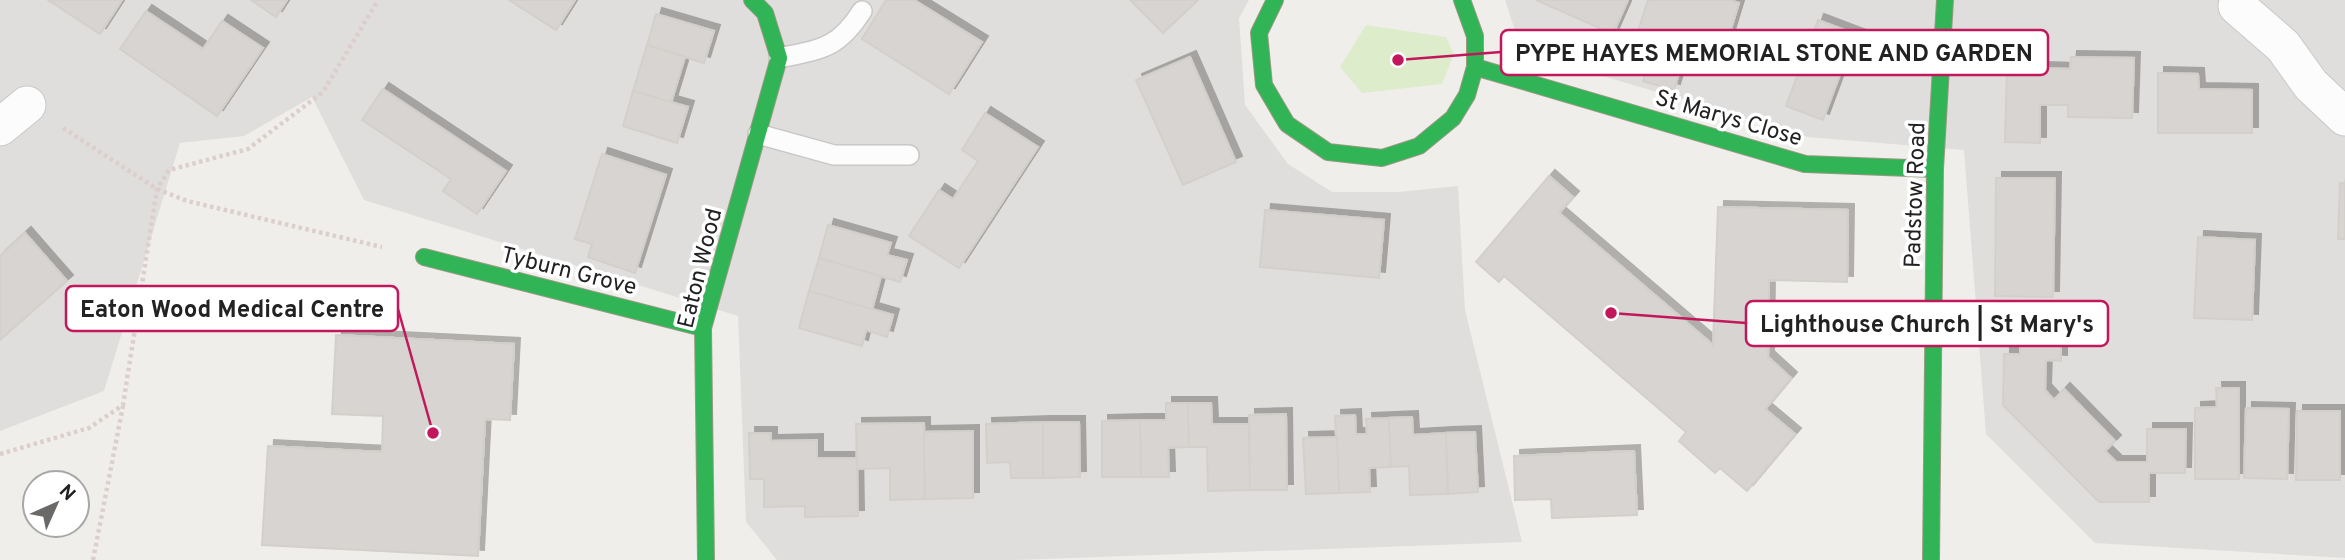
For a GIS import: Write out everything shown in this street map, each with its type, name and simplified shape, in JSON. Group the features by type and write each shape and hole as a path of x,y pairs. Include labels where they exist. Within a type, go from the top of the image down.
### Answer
{"street":[{"path":"752,0 765,13 779,58"},
{"path":"1275,0 1259,33 1264,85 1287,124 1328,152 1382,159 1419,146 1453,118 1466,95 1475,67 1475,36 1462,0"},
{"name":"Padstow Road","path":"1931,560 1935,169 1945,0"},
{"path":"2234,2 2283,46 2311,85 2345,117"},
{"name":"Eaton Wood","path":"706,560 703,328 779,58"},
{"name":"St Marys Close","path":"1475,67 1805,163 1935,169"},
{"name":"Tyburn Grove","path":"424,257 703,328"}],"lane":[{"path":"779,58 819,49 839,40 849,32 862,11"},
{"path":"758,134 834,155 909,155"}],"path":[{"path":"93,560 123,405 157,189 169,170 248,149 323,92 378,0"},
{"path":"13,116 157,189 187,201 424,257"},
{"path":"0,454 89,428 123,405"}],"shaded area":[{"path":"0,0 1249,0 1239,18 1245,105 1288,164 1332,192 1399,192 1458,186 1465,310 1522,542 1013,560 777,560 746,522 738,316 364,200 312,97 244,136 180,143 104,391 0,431"},
{"path":"1505,0 2345,0 2345,558 2095,543 1986,434 1964,150 1808,137 1522,52"}],"green space":[{"path":"1366,25 1446,37 1454,54 1442,84 1362,93 1340,67"}],"building":[{"path":"48,0 122,0 100,34"},
{"path":"251,0 287,0 276,17"},
{"path":"509,0 575,0 556,30"},
{"path":"886,0 914,0 982,42 949,94 862,39"},
{"path":"1130,0 1198,0 1163,33"},
{"path":"1536,0 1628,0 1613,34"},
{"path":"1648,0 1729,0 1739,3 1721,62 1686,51 1674,90 1643,81 1654,46 1635,40"},
{"path":"146,11 203,49 222,21 263,48 217,116 120,49"},
{"path":"656,14 714,31 704,63 647,45"},
{"path":"1818,20 1871,40 1859,75 1805,55"},
{"path":"647,45 685,57 671,103 633,91"},
{"path":"1805,55 1842,69 1823,120 1786,106"},
{"path":"1190,57 1236,162 1183,185 1136,80"},
{"path":"2071,57 2134,58 2132,118 2068,117 2068,105 2040,105 2040,143 2005,142 2007,67 2070,69"},
{"path":"2158,73 2198,74 2199,89 2252,90 2252,133 2158,133"},
{"path":"383,89 506,171 477,214 443,191 451,179 362,120"},
{"path":"633,91 688,107 677,143 623,126"},
{"path":"985,113 1038,147 959,268 909,236 939,190 953,199 978,161 962,150"},
{"path":"602,154 666,175 635,273 588,257 592,244 575,239"},
{"path":"1549,176 1573,197 1559,213 1713,345 1718,207 1848,210 1847,282 1769,280 1768,357 1791,378 1765,409 1795,434 1747,491 1720,468 1715,473 1679,441 1686,432 1504,276 1499,282 1476,262"},
{"path":"1996,178 2055,178 2053,297 1995,296"},
{"path":"2340,183 2345,183 2345,239 2338,239"},
{"path":"1265,210 1384,220 1379,278 1260,267"},
{"path":"828,225 891,243 887,255 907,260 900,282 819,258"},
{"path":"25,233 67,281 0,340 0,256"},
{"path":"2198,237 2255,240 2252,320 2194,318"},
{"path":"819,258 881,276 872,310 809,291"},
{"path":"809,291 893,315 887,337 866,330 862,346 799,328"},
{"path":"2020,319 2061,319 2061,361 2046,360 2045,390 2054,400 2064,389 2115,441 2105,451 2116,462 2147,462 2147,429 2186,429 2185,473 2149,473 2149,502 2099,502 2003,405 2004,354 2020,354"},
{"path":"336,335 514,344 510,420 485,419 478,556 262,545 268,446 382,452 383,416 332,414"},
{"path":"2216,388 2239,388 2239,479 2195,479 2195,408 2217,407"},
{"path":"1166,403 1188,403 1189,447 1168,448 1169,477 1141,477 1140,420 1166,420"},
{"path":"1188,403 1211,403 1212,424 1249,424 1250,490 1208,491 1207,447 1189,447"},
{"path":"2246,408 2289,409 2287,479 2244,478"},
{"path":"2297,411 2340,411 2340,480 2296,480"},
{"path":"1286,414 1287,490 1250,490 1249,415"},
{"path":"1355,415 1356,434 1367,434 1366,419 1389,418 1391,467 1369,468 1370,492 1339,493 1335,416"},
{"path":"1412,417 1413,435 1446,433 1448,494 1410,495 1409,466 1391,467 1389,418"},
{"path":"1140,420 1141,477 1102,477 1102,421"},
{"path":"1043,422 1079,422 1080,477 1043,478"},
{"path":"1043,422 1043,478 1011,478 1010,462 987,463 986,424"},
{"path":"924,423 925,499 890,500 890,468 857,469 856,424"},
{"path":"973,431 973,498 925,499 924,432"},
{"path":"1475,432 1478,492 1448,494 1446,433"},
{"path":"749,433 771,433 771,441 817,440 817,458 857,458 858,516 805,517 805,506 764,507 764,479 750,479"},
{"path":"1337,437 1339,493 1306,494 1303,438"},
{"path":"1634,451 1637,515 1552,518 1551,499 1515,500 1514,456"}],"traffic: fast":[{"path":"706,560 703,328 779,58 765,13 752,0"},
{"path":"1275,0 1259,33 1264,85 1287,124 1328,152 1382,158 1419,146 1453,118 1467,95 1475,67 1475,36 1462,0"},
{"path":"1931,560 1935,169 1945,0"},
{"path":"1475,67 1805,164 1935,169"},
{"path":"424,257 703,328"}],"place":[{"name":"PYPE HAYES MEMORIAL STONE AND GARDEN","path":"1398,60"},
{"name":"Lighthouse Church | St Mary's","path":"1611,313"},
{"name":"Eaton Wood Medical Centre","path":"433,433"}]}
